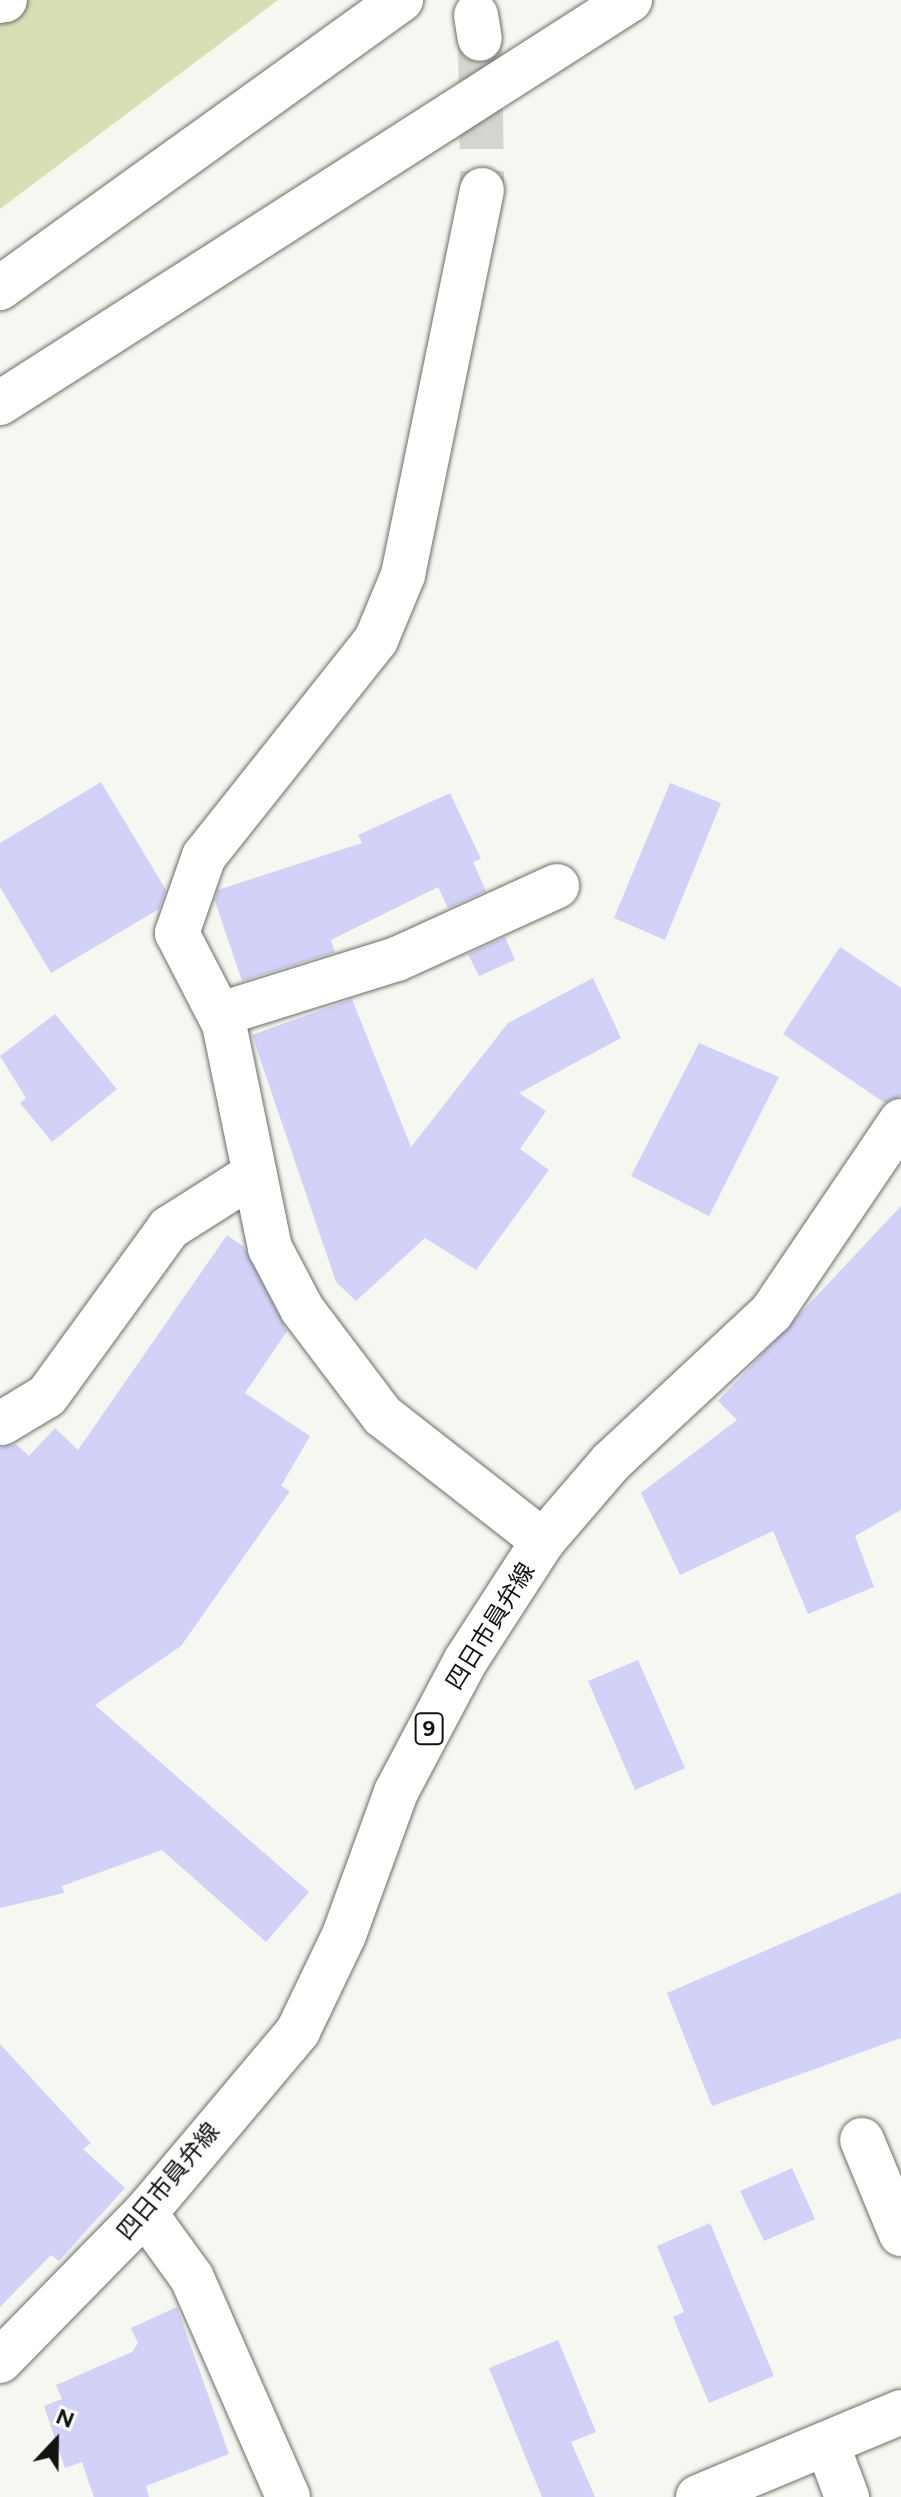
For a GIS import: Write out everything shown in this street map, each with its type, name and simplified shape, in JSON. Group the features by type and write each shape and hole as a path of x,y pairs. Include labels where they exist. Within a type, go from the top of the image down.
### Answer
{"main road":[{"path":"0,288 401,0"},
{"path":"0,403 630,0"},
{"path":"482,190 403,575 376,640 204,856 177,933 221,1014 270,1248 335,1361 399,1428 543,1541"},
{"path":"221,1014 397,959 557,886"},
{"name":"四日市員弁線","path":"0,2361 145,2213 298,2031 344,1935 396,1792 466,1660 543,1541 611,1462 771,1313 901,1121"},
{"path":"2,1423 47,1396 169,1228 254,1174"},
{"path":"862,2140 901,2234"},
{"path":"145,2213 192,2278 288,2497"},
{"path":"698,2497 901,2412"},
{"path":"827,2444 847,2497"}],"green space":[{"path":"0,0 278,0 0,209"}],"building":[{"path":"101,782 166,890 159,909 51,973 0,887 0,843"},
{"path":"670,783 721,803 665,940 614,918"},
{"path":"450,793 481,859 473,862 486,891 448,908 438,887 331,940 335,952 242,981 215,901 218,890 362,843 358,835"},
{"path":"505,937 515,960 479,976 468,954"},
{"path":"840,947 901,988 901,1096 885,1103 783,1034"},
{"path":"593,978 621,1038 519,1093 546,1111 520,1149 549,1170 476,1270 425,1238 356,1301 336,1282 252,1035 352,999 411,1147 508,1023"},
{"path":"55,1014 117,1089 52,1142 20,1103 26,1098 0,1056"},
{"path":"699,1043 779,1077 709,1216 631,1176"},
{"path":"901,1206 901,1510 855,1536 874,1587 808,1614 773,1531 680,1575 641,1493 737,1420 718,1401"},
{"path":"227,1235 244,1247 287,1331 245,1393 310,1436 281,1486 290,1491 181,1646 95,1705 309,1892 266,1942 162,1850 62,1886 64,1893 0,1908 0,1448 16,1444 29,1456 55,1428 78,1450"},
{"path":"638,1660 685,1768 635,1790 588,1681"},
{"path":"901,1892 901,2038 712,2106 667,1993"},
{"path":"0,2044 91,2143 83,2149 125,2188 59,2261 51,2255 0,2307"},
{"path":"792,2168 815,2219 764,2241 740,2191"},
{"path":"710,2223 774,2376 709,2403 673,2317 684,2312 657,2246"},
{"path":"177,2307 229,2454 146,2486 149,2497 94,2497 82,2462 65,2468 44,2406 62,2399 56,2385 132,2352 138,2343 131,2328"},
{"path":"558,2340 596,2432 571,2442 595,2497 542,2497 489,2368"}],"tunnel":[{"path":"480,39 482,190"}]}
